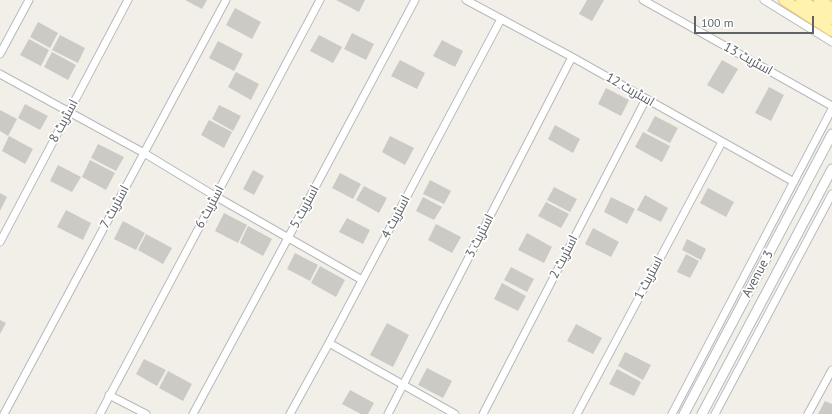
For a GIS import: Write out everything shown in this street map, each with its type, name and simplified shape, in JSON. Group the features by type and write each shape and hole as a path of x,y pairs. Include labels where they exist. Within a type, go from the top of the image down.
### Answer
{"main road":[{"path":"784,0 832,31"},
{"path":"801,0 832,19"},
{"path":"820,0 832,8"},
{"name":"Avenue 3","path":"684,414 830,138"},
{"name":"Avenue 3","path":"702,414 832,169"}],"street":[{"path":"0,54 28,0"},
{"name":"اسٹریٹ 8","path":"0,242 128,0"},
{"name":"اسٹریٹ 7","path":"4,414 226,0"},
{"name":"اسٹریٹ 6","path":"100,414 320,0"},
{"name":"اسٹریٹ 5","path":"193,414 415,0"},
{"name":"اسٹریٹ 12","path":"466,0 572,57 794,182"},
{"name":"اسٹریٹ 13","path":"643,0 832,106"},
{"path":"764,0 832,42"},
{"name":"اسٹریٹ 4","path":"290,414 329,344 500,19"},
{"name":"اسٹریٹ 3","path":"388,414 572,57"},
{"path":"0,74 144,153 215,196 362,280"},
{"name":"اسٹریٹ 2","path":"483,414 646,99"},
{"path":"672,414 832,109"},
{"path":"818,136 830,138"},
{"name":"اسٹریٹ 1","path":"577,414 722,142"},
{"path":"716,414 830,203 832,194"},
{"path":"329,344 455,414"},
{"path":"808,414 832,370"},
{"path":"109,395 146,414"}],"building":[{"path":"185,0 207,0 202,9"},
{"path":"336,0 365,0 359,12"},
{"path":"587,0 604,0 592,21 579,14"},
{"path":"235,8 261,22 252,39 226,25"},
{"path":"38,22 58,33 50,48 30,37"},
{"path":"352,33 374,44 366,60 344,49"},
{"path":"60,35 85,48 78,63 52,50"},
{"path":"319,35 342,47 333,63 310,51"},
{"path":"29,39 49,50 41,66 20,55"},
{"path":"442,40 463,51 455,67 433,56"},
{"path":"218,41 243,54 234,71 209,58"},
{"path":"52,52 76,65 68,80 44,67"},
{"path":"400,60 425,73 417,89 391,76"},
{"path":"722,60 738,69 723,94 707,85"},
{"path":"236,72 259,84 251,100 228,87"},
{"path":"769,87 784,95 771,121 755,113"},
{"path":"606,88 629,100 621,116 598,104"},
{"path":"25,104 48,116 40,130 18,118"},
{"path":"219,105 241,116 233,131 212,119"},
{"path":"0,110 17,119 8,136 0,131"},
{"path":"655,116 678,128 670,143 647,131"},
{"path":"209,120 232,132 224,148 201,135"},
{"path":"555,125 580,139 573,153 548,139"},
{"path":"643,132 670,146 662,162 635,147"},
{"path":"9,136 33,149 25,164 2,151"},
{"path":"390,136 414,148 405,165 382,152"},
{"path":"98,144 124,157 116,171 91,158"},
{"path":"90,160 115,173 106,190 82,177"},
{"path":"58,165 81,177 72,192 50,181"},
{"path":"253,170 264,176 254,195 243,189"},
{"path":"340,173 361,184 353,199 332,188"},
{"path":"430,180 451,191 444,204 423,194"},
{"path":"364,186 387,198 379,213 356,200"},
{"path":"554,187 577,199 570,212 547,200"},
{"path":"708,188 734,202 726,217 700,203"},
{"path":"0,193 7,197 0,211"},
{"path":"645,195 668,208 661,222 637,210"},
{"path":"423,197 442,207 434,220 416,211"},
{"path":"611,197 635,209 627,224 604,212"},
{"path":"546,202 569,214 561,228 538,216"},
{"path":"66,210 91,223 83,240 57,227"},
{"path":"224,213 247,225 238,243 215,231"},
{"path":"347,218 370,230 363,244 339,232"},
{"path":"123,221 145,233 136,250 114,239"},
{"path":"436,224 461,237 452,253 428,240"},
{"path":"248,226 272,239 263,256 240,243"},
{"path":"593,228 619,242 611,257 585,244"},
{"path":"527,233 552,247 544,263 518,250"},
{"path":"146,234 172,248 163,264 138,250"},
{"path":"687,239 706,249 701,260 682,250"},
{"path":"295,253 318,265 310,281 287,269"},
{"path":"686,254 699,261 690,278 677,272"},
{"path":"320,266 345,280 336,297 311,283"},
{"path":"511,267 534,279 527,292 504,280"},
{"path":"502,283 526,296 518,311 494,299"},
{"path":"0,320 6,323 0,334"},
{"path":"387,323 409,335 393,367 370,355"},
{"path":"576,324 602,338 593,354 567,341"},
{"path":"625,352 651,365 643,380 618,366"},
{"path":"144,359 166,370 157,386 136,374"},
{"path":"427,368 452,381 443,398 418,385"},
{"path":"617,369 641,382 634,396 609,384"},
{"path":"168,371 192,384 183,401 159,388"},
{"path":"350,390 374,403 368,414 361,414 342,404"},
{"path":"825,401 832,404 832,414 818,414"}]}
